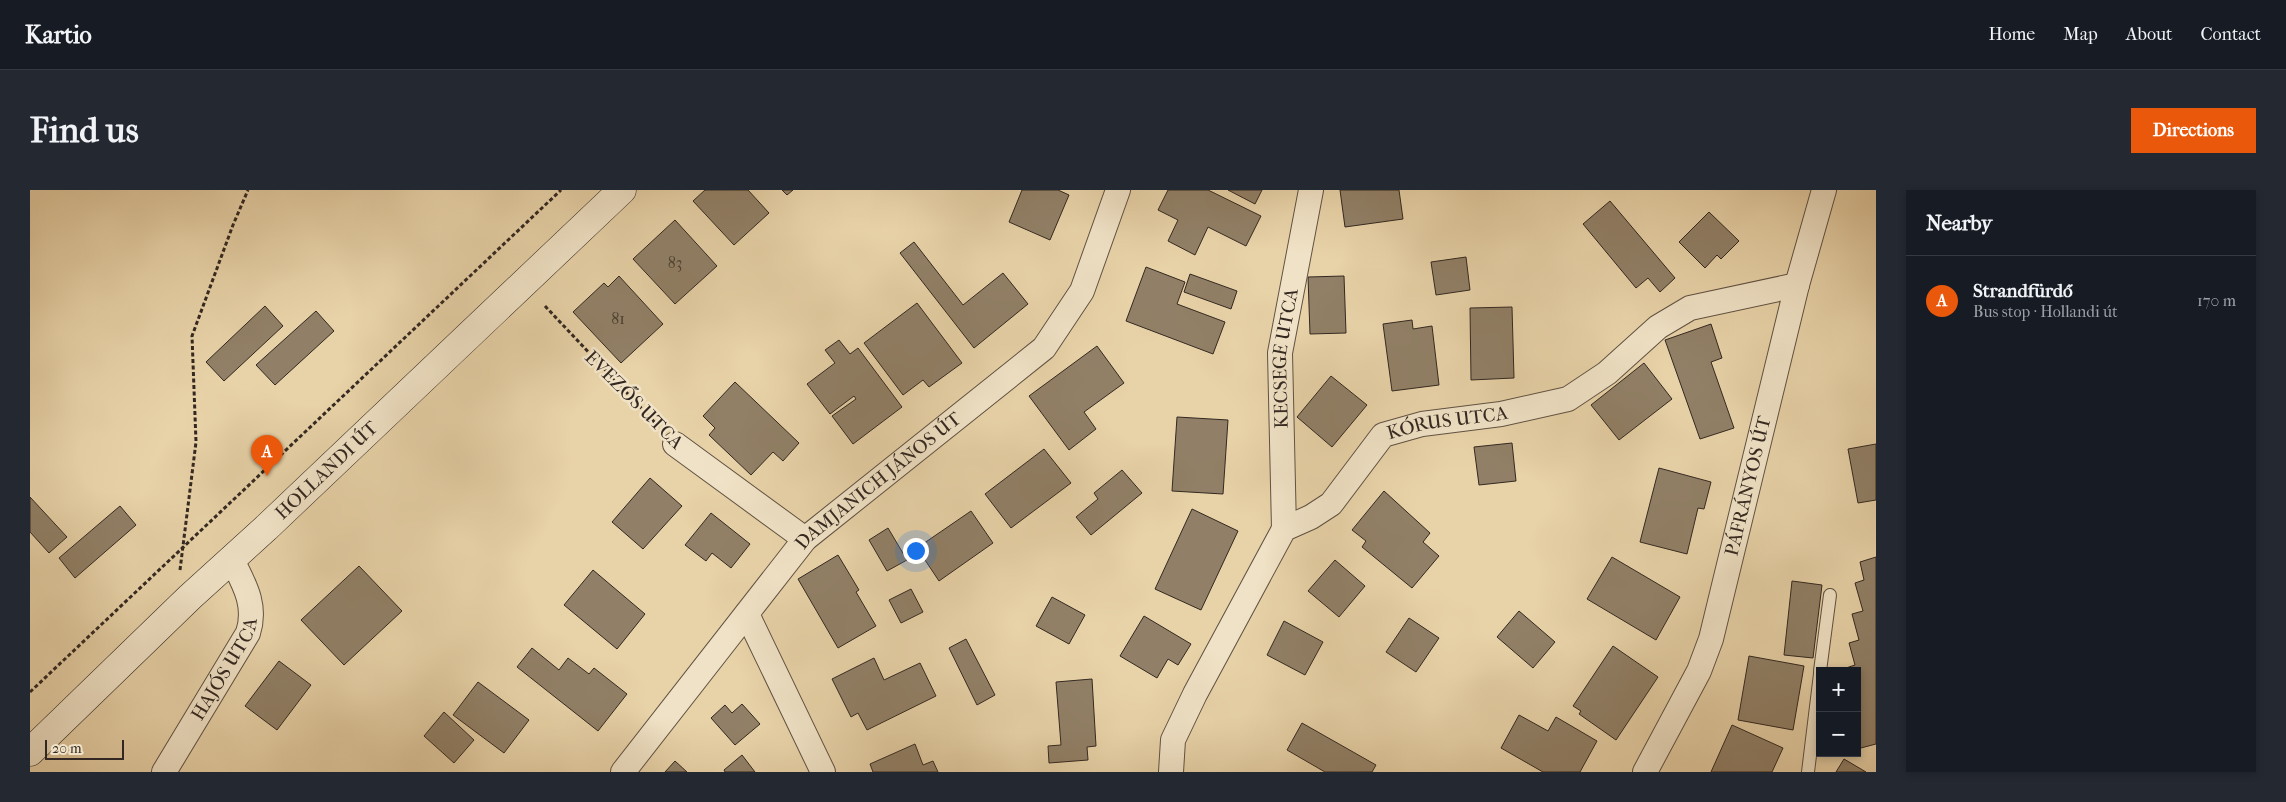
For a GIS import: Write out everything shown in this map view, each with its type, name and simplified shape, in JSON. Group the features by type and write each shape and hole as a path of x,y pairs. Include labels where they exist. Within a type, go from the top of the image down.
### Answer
{"street":[{"name":"HOLLANDI ÚT","path":"30,752 190,596 232,560 622,190"},
{"name":"DAMJANICH JÁNOS ÚT","path":"623,772 805,539 1044,348 1082,292 1118,190"},
{"name":"KECSEGE UTCA","path":"1284,529 1280,353 1311,190"},
{"name":"PÁFRÁNYOS ÚT","path":"1645,772 1699,671 1711,639 1797,285 1824,190"},
{"name":"KÓRUS UTCA","path":"1284,529 1311,517 1331,504 1383,435 1422,424 1501,414 1568,399 1607,373 1658,327 1690,308 1797,285"},
{"name":"EVEZŐS UTCA","path":"674,444 805,539"},
{"path":"1171,772 1173,740 1194,694 1284,529"},
{"name":"HAJÓS UTCA","path":"164,772 248,632 252,621 252,604 232,560"},
{"path":"747,614 823,772"}],"lane":[{"path":"1821,667 1830,595"},
{"path":"1808,772 1816,705"}],"path":[{"path":"190,596 178,581 196,442 192,336 232,225 248,190"},
{"path":"30,692 561,190"},
{"name":"EVEZŐS UTCA","path":"545,306 674,444"}],"building":[{"path":"705,190 748,190 769,213 734,245 693,201"},
{"path":"782,190 793,190 787,195"},
{"path":"1022,190 1058,190 1069,195 1050,240 1009,222"},
{"path":"1168,190 1208,190 1261,216 1246,246 1208,227 1195,255 1168,241 1178,220 1158,210"},
{"path":"1228,190 1262,190 1255,204"},
{"path":"1340,190 1399,190 1403,219 1345,227"},
{"path":"1610,201 1675,278 1660,292 1648,278 1636,288 1583,224"},
{"path":"1709,212 1739,241 1721,259 1717,255 1705,268 1679,242"},
{"path":"675,220 717,266 675,304 633,259"},
{"path":"914,242 963,305 1003,273 1028,304 974,348 900,253"},
{"path":"1466,257 1470,290 1436,295 1431,262"},
{"path":"1146,267 1185,282 1177,304 1225,322 1213,354 1126,321"},
{"path":"1190,274 1237,291 1231,309 1184,292"},
{"path":"619,276 663,324 621,363 573,312 604,283 608,287"},
{"path":"1344,276 1346,333 1310,334 1308,277"},
{"path":"917,303 962,363 929,387 923,380 903,395 864,343"},
{"path":"265,306 283,326 224,381 206,362"},
{"path":"1512,307 1514,378 1471,380 1470,308"},
{"path":"316,311 334,331 275,385 256,365"},
{"path":"1412,320 1413,329 1432,326 1439,385 1392,391 1383,324"},
{"path":"1711,324 1722,358 1711,362 1734,428 1700,439 1665,340"},
{"path":"839,340 850,354 858,348 902,407 853,444 832,416 856,399 854,396 830,414 807,384 835,363 825,350"},
{"path":"1097,346 1124,383 1084,412 1096,429 1069,450 1029,396"},
{"path":"1644,363 1672,399 1619,440 1591,405"},
{"path":"1331,376 1367,405 1332,447 1297,417"},
{"path":"735,382 799,443 783,461 773,452 751,475 709,435 715,428 703,416"},
{"path":"1177,417 1228,420 1223,494 1172,491"},
{"path":"1512,443 1516,481 1479,485 1474,447"},
{"path":"1876,444 1876,500 1858,503 1848,449"},
{"path":"1044,449 1071,483 1011,528 985,494"},
{"path":"1659,468 1711,482 1704,509 1698,508 1687,554 1640,542"},
{"path":"1122,470 1142,493 1091,535 1076,517 1098,499 1094,493"},
{"path":"650,478 682,506 643,549 612,522"},
{"path":"1384,491 1430,533 1423,542 1439,556 1412,588 1362,547 1366,541 1352,530"},
{"path":"30,497 67,537 49,553 30,532"},
{"path":"120,506 136,525 75,578 59,558"},
{"path":"1192,509 1238,531 1201,610 1155,589"},
{"path":"971,511 993,543 939,581 917,548"},
{"path":"711,513 750,544 731,568 712,553 706,561 685,545"},
{"path":"888,528 907,560 887,571 869,540"},
{"path":"838,555 859,590 856,592 876,626 838,648 798,579"},
{"path":"1612,557 1680,597 1656,640 1587,599"},
{"path":"1876,557 1876,744 1861,748 1861,667 1849,667 1855,665 1849,643 1859,640 1852,614 1863,611 1855,583 1864,580 1860,562"},
{"path":"1335,560 1365,586 1339,617 1308,591"},
{"path":"359,566 402,611 344,665 301,620"},
{"path":"593,570 645,614 617,649 564,605"},
{"path":"1792,581 1822,585 1813,658 1784,655"},
{"path":"911,589 923,612 901,623 889,600"},
{"path":"1052,597 1085,615 1069,644 1036,626"},
{"path":"1519,611 1555,642 1533,668 1497,637"},
{"path":"1144,616 1191,644 1178,665 1168,659 1157,678 1120,656"},
{"path":"1409,618 1439,638 1416,672 1386,652"},
{"path":"1284,621 1323,642 1305,675 1267,655"},
{"path":"966,639 995,695 977,705 949,648"},
{"path":"1613,646 1658,677 1616,740 1579,714 1581,711 1573,706"},
{"path":"532,648 559,670 568,658 589,674 594,668 627,694 598,731 517,667"},
{"path":"1749,656 1804,666 1793,730 1738,720"},
{"path":"874,658 884,680 920,663 936,696 867,730 858,713 851,717 832,679"},
{"path":"279,661 311,685 277,730 245,706"},
{"path":"1092,679 1096,746 1087,747 1088,760 1049,763 1048,746 1061,745 1056,682"},
{"path":"478,682 529,720 504,753 453,715"},
{"path":"742,704 760,724 735,745 711,718 725,705 732,713"},
{"path":"444,712 474,740 454,763 424,736"},
{"path":"1519,715 1548,731 1556,717 1597,741 1580,772 1543,772 1501,748"},
{"path":"1302,723 1376,765 1372,772 1325,772 1287,750"},
{"path":"1732,725 1783,748 1772,772 1711,772"},
{"path":"915,744 923,765 933,761 938,772 873,772 870,764"},
{"path":"742,755 755,772 725,772 724,770"},
{"path":"1844,759 1866,772 1836,772"},
{"path":"675,761 687,772 665,772"}],"place":[{"name":"Strandfürdő","path":"267,476"}]}
